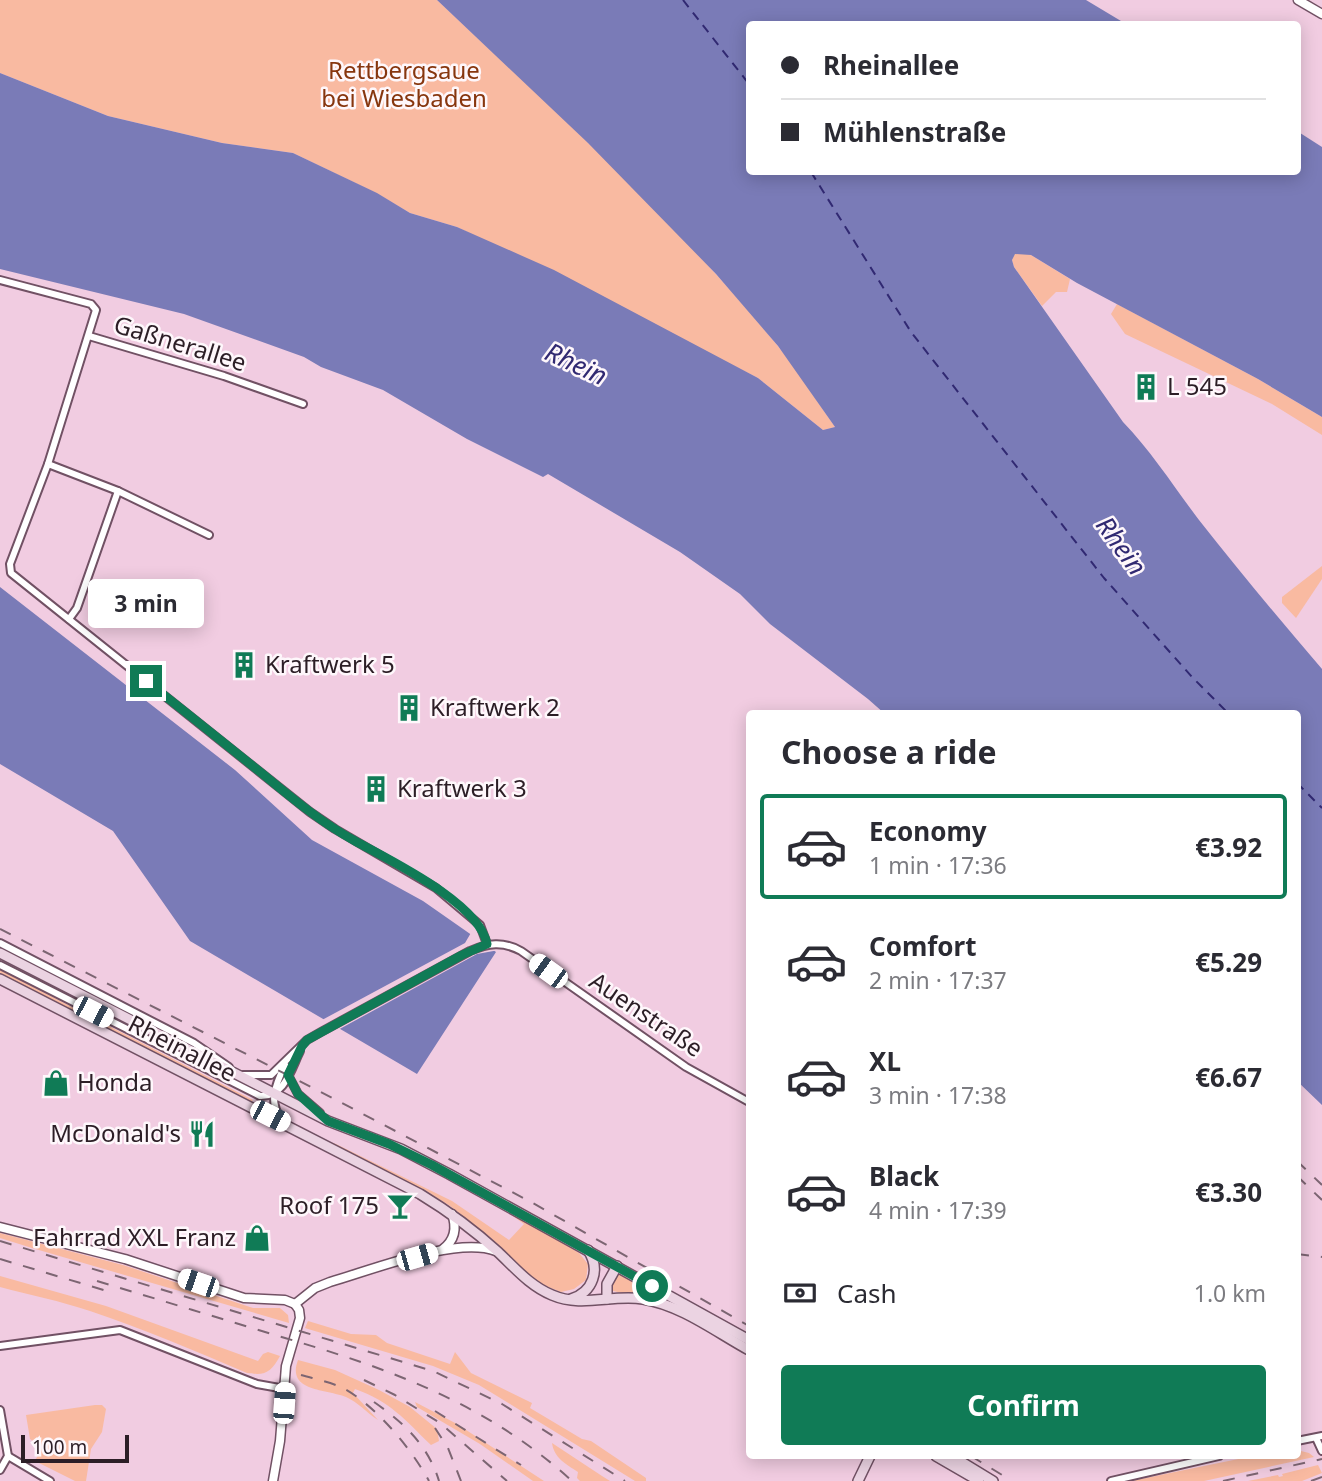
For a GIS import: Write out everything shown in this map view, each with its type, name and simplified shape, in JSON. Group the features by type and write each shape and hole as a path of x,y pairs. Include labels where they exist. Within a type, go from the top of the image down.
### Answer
{"main road":[{"name":"Rheinallee","path":"0,953 328,1121 412,1155 746,1338"},
{"name":"Rheinallee","path":"0,979 402,1184 452,1214 533,1285 549,1294 565,1300 636,1298 664,1304 746,1348"},
{"path":"565,1300 582,1294 593,1280 594,1262 588,1250"},
{"path":"607,1300 607,1284 617,1266"},
{"path":"858,1481 869,1459"},
{"path":"941,1459 979,1481"},
{"path":"957,1459 993,1481"}],"street":[{"path":"1298,0 1322,14"},
{"name":"Gaßnerallee","path":"0,280 94,305 96,312 89,336 224,376 303,404"},
{"path":"89,336 10,570 14,576 310,812 352,840 420,877 453,902 480,925 487,944 326,1028 268,1076 238,1075"},
{"path":"48,464 118,491 209,535"},
{"path":"69,619 77,608 118,491"},
{"name":"Rheinallee","path":"0,944 194,1043 210,1052 238,1075"},
{"name":"Auenstraße","path":"487,944 502,944 521,951 686,1068 746,1100"},
{"name":"Rheinallee","path":"0,965 260,1096 275,1093"},
{"path":"275,1093 281,1088 302,1046"},
{"path":"287,1060 276,1084 275,1093 275,1113 287,1125"},
{"path":"288,1075 298,1094 328,1121"},
{"path":"440,1250 447,1245 454,1233 452,1214"},
{"path":"0,1227 125,1259 244,1298 285,1300 295,1304 300,1318 286,1366 279,1449 273,1481"},
{"path":"295,1304 330,1282 440,1250 472,1246 498,1252"},
{"path":"0,1346 120,1330 257,1384 285,1389"},
{"path":"0,1410 8,1456 0,1470"},
{"path":"1301,1440 1319,1437 1322,1451"},
{"path":"8,1456 50,1481"},
{"path":"1111,1481 1206,1459"}],"green space":[{"name":"Rettbergsaue bei Wiesbaden","path":"0,0 437,0 613,167 697,254 777,345 835,427 823,430 758,378 457,227 410,213 376,193 293,153 222,143 108,116 0,73"},
{"path":"1014,254 1031,255 1070,279 1067,292 1056,292 1042,306 1014,267"},
{"path":"1117,304 1258,379 1322,417 1322,435 1272,404 1125,334 1111,314"},
{"path":"1322,566 1322,579 1296,618 1282,603 1282,597"},
{"path":"0,970 253,1100 251,1102 0,974"},
{"path":"316,1137 336,1144 452,1201 509,1240 524,1224 495,1203 579,1253 588,1264 586,1280 574,1289 561,1292 538,1283 491,1238 450,1206 428,1192"},
{"path":"0,1233 123,1265 253,1308 280,1308 288,1315 289,1323 32,1248 0,1238"},
{"path":"618,1272 678,1305 613,1291 611,1284"},
{"path":"0,1276 106,1306 258,1361 268,1352 280,1356 267,1372 247,1373 110,1318 0,1287"},
{"path":"308,1321 351,1334 376,1335 387,1343 450,1364 455,1352 471,1373 532,1403 530,1408 582,1439 591,1441 646,1478 646,1481 635,1481 479,1385 433,1366 305,1328"},
{"path":"298,1360 335,1370 410,1407 437,1429 439,1441 431,1445 396,1412 367,1394 355,1389 353,1393 378,1420 346,1397 303,1384 296,1370"},
{"path":"415,1402 457,1424 544,1481 533,1481 480,1444 417,1407"},
{"path":"102,1405 106,1409 102,1432 91,1449 86,1481 75,1481 35,1461 42,1447 30,1439 26,1415"},
{"path":"552,1443 610,1481 580,1481 577,1478 578,1472 558,1457"},
{"path":"1301,1451 1314,1457 1204,1481 1131,1481 1238,1459 1301,1459"},
{"path":"1318,1465 1322,1473 1302,1481 1248,1481 1278,1475 1279,1477"}],"water":[{"name":"Rhein","path":"437,0 1086,0 1121,21 746,21 746,175 1301,175 1301,134 1322,147 1322,417 1031,255 1015,254 1012,260 1014,267 1123,422 1153,457 1229,558 1322,669 1322,1105 1301,1085 1301,710 880,710 770,624 740,594 680,552 548,474 543,477 467,439 383,390 321,367 304,357 184,314 0,269 0,73 108,116 222,143 293,153 377,193 410,213 457,227 554,270 758,378 823,430 835,427 778,346 716,274 588,143"},
{"path":"0,587 235,770 312,840 423,901 496,952 417,1074 190,941 113,831 0,764"}],"pier":[{"path":"472,931 499,950 477,954 336,1031 324,1024 322,1020 465,943"}],"ferry route":[{"path":"683,0 746,80"},
{"path":"813,175 911,332 1104,578 1225,710"},
{"path":"1301,787 1322,808"}],"railway":[{"path":"0,929 531,1202 746,1324"},
{"path":"1301,1165 1322,1185"},
{"path":"1301,1180 1322,1200"},
{"path":"0,1241 433,1371 502,1404 625,1481"},
{"path":"1301,1254 1322,1257"},
{"path":"0,1259 107,1291"},
{"path":"97,1281 324,1350 401,1377 473,1411 507,1431 572,1481"},
{"path":"301,1375 343,1388 368,1405 403,1442 429,1481"},
{"path":"364,1380 395,1395 440,1423 507,1481"},
{"path":"374,1402 414,1436 428,1456 439,1481"},
{"path":"435,1411 521,1465"},
{"path":"435,1428 448,1448 461,1481"},
{"path":"976,1459 1012,1481"},
{"path":"1223,1481 1322,1459"},
{"path":"1311,1481 1322,1477"}],"place":[{"name":"L 545","path":"1146,387"},
{"name":"Kraftwerk 5","path":"244,665"},
{"name":"Kraftwerk 2","path":"409,708"},
{"name":"Kraftwerk 3","path":"376,789"},
{"name":"Honda","path":"56,1083"},
{"name":"McDonald's","path":"202,1134"},
{"name":"Roof 175","path":"400,1206"},
{"name":"Fahrrad XXL Franz","path":"257,1238"}],"route":[{"path":"146,681 310,812 352,840 436,887 475,920 485,935 487,944 307,1040 288,1075 298,1094 328,1121 401,1149 652,1286"}]}
